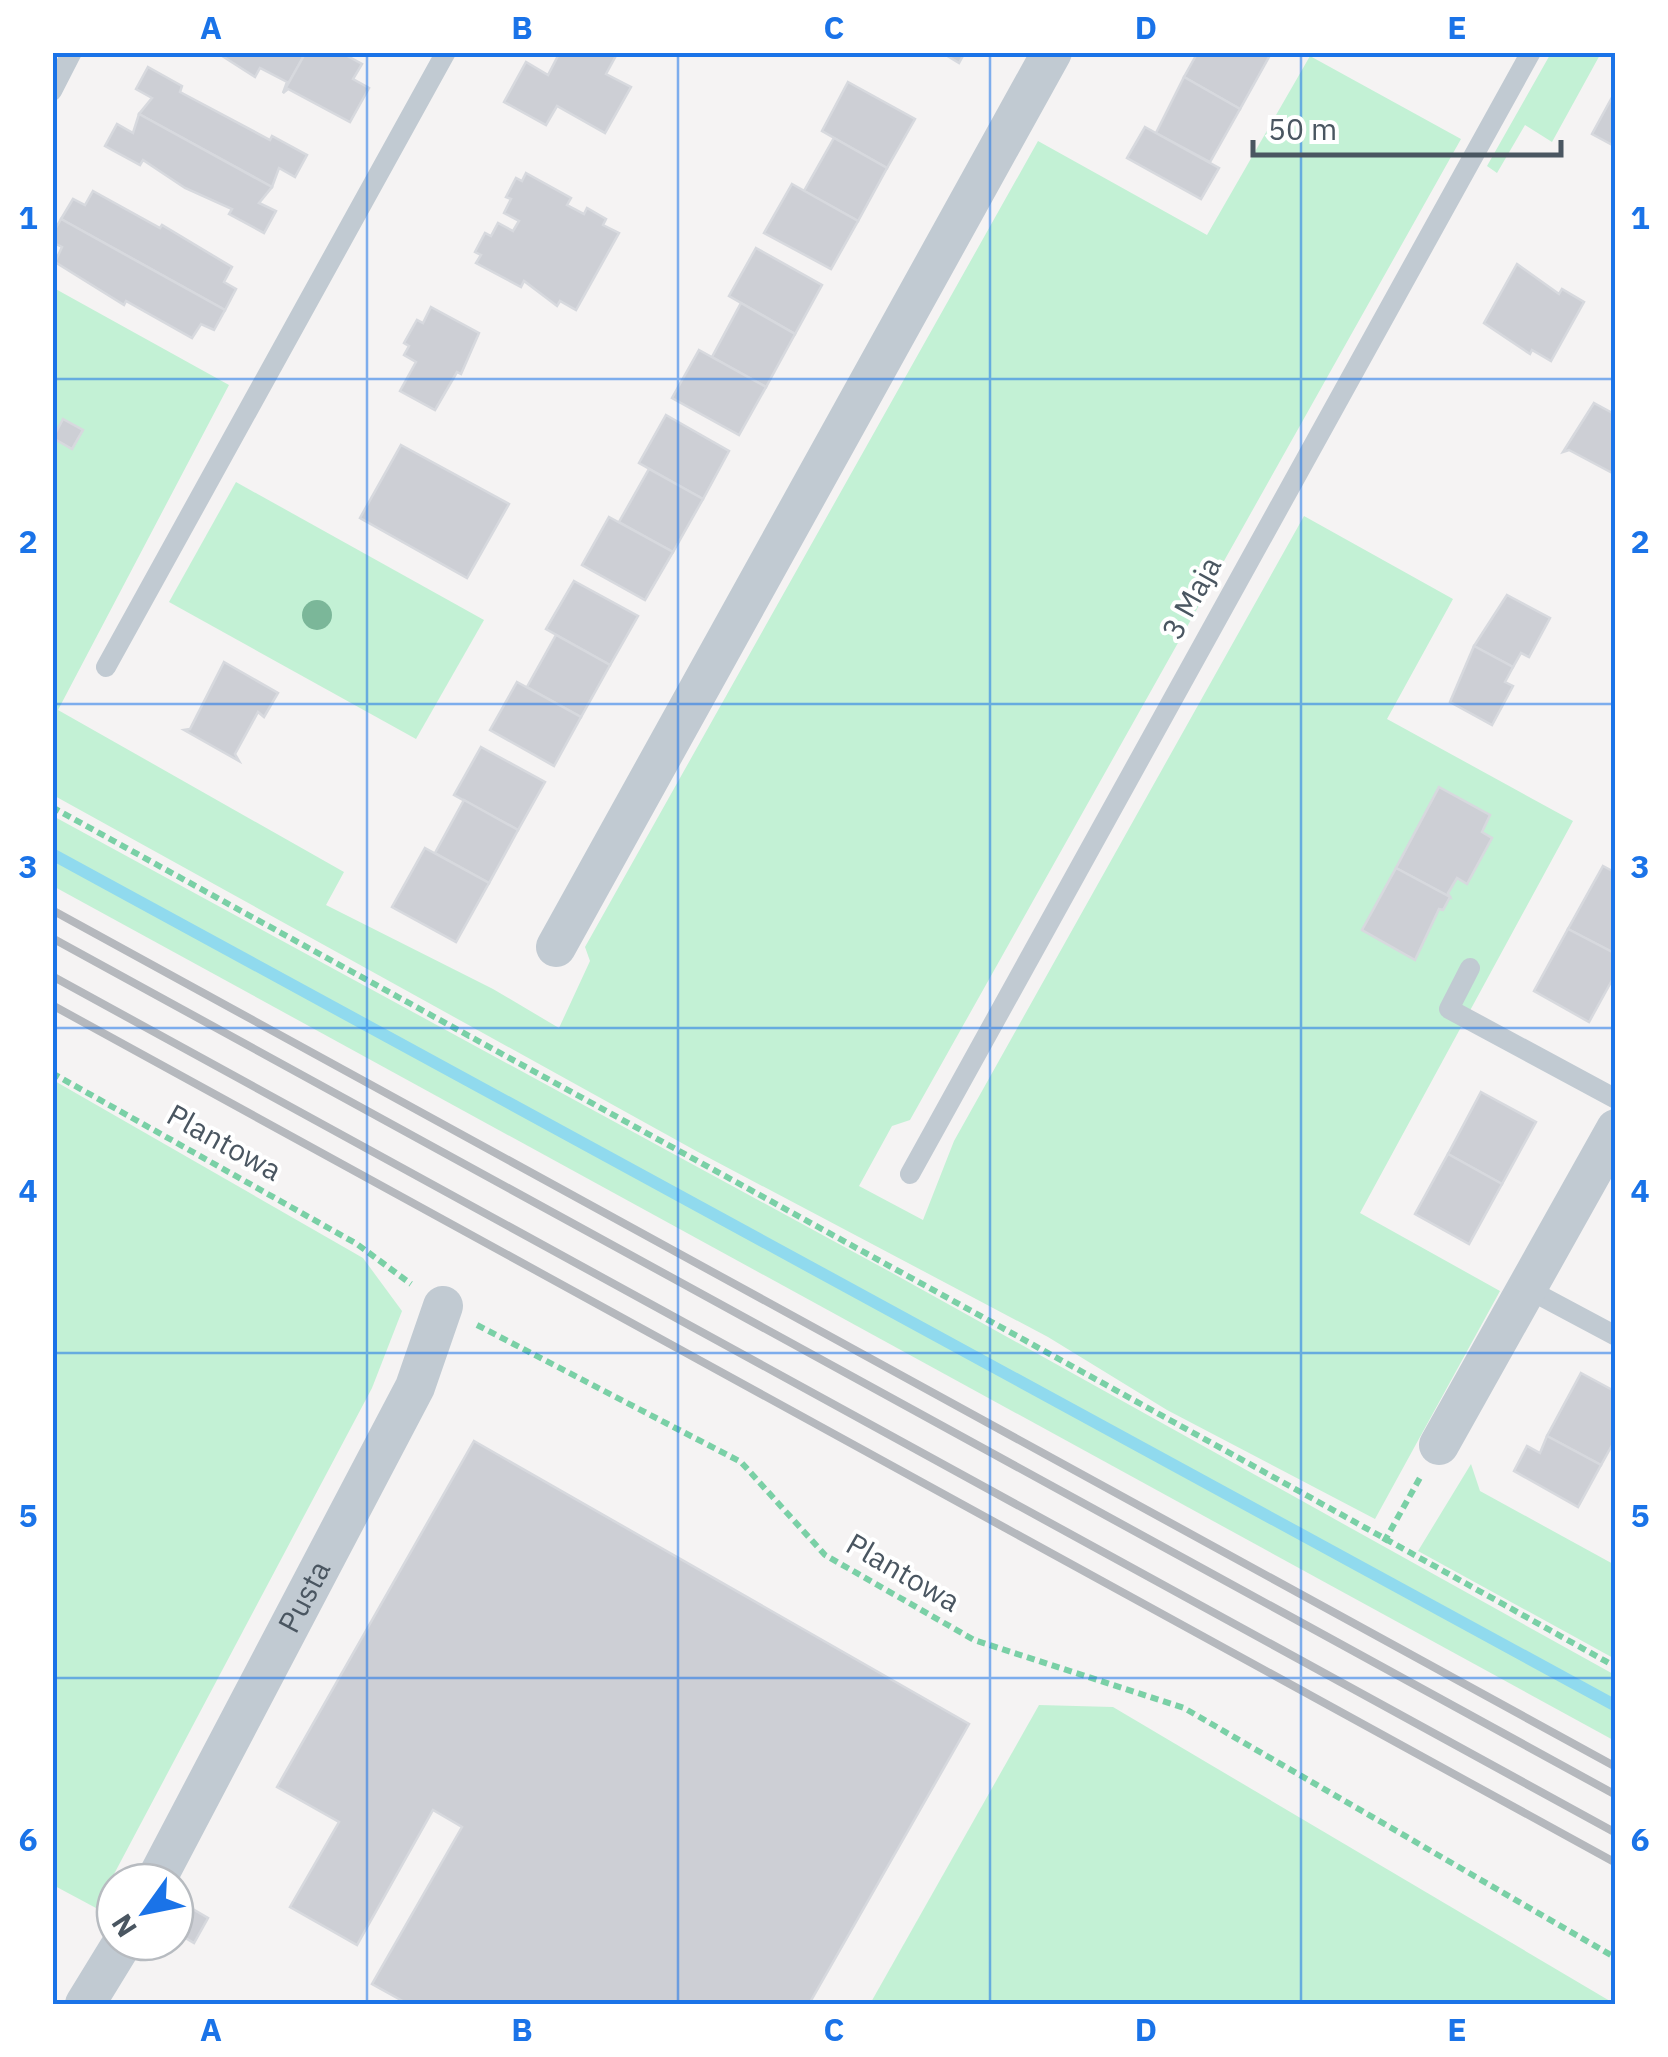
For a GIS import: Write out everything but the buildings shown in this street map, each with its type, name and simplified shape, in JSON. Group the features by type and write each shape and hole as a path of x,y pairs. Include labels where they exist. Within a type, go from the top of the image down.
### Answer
{"street":[{"path":"556,947 1052,52"},
{"path":"1439,1445 1616,1129"},
{"name":"Pusta","path":"166,1862 415,1388 442,1306"},
{"path":"85,2004 111,1962"}],"lane":[{"path":"52,91 72,52"},
{"path":"106,667 446,52"},
{"name":"3 Maja","path":"910,1174 1531,52"},
{"path":"1470,968 1449,1008 1616,1099"},
{"path":"1528,1288 1616,1336"}],"path":[{"path":"52,807 581,1093 1384,1542 1616,1667"},
{"name":"Plantowa","path":"52,1073 357,1244 442,1306 741,1462 825,1555 974,1640 1184,1708 1616,1958"},
{"path":"1384,1542 1439,1445"}],"green space":[{"path":"1551,53 1601,53 1552,142 1525,125 1497,173 1487,166"},
{"path":"1310,56 1461,139 910,1120 892,1126 859,1186 923,1220 954,1141 1304,516 1453,599 1387,719 1573,821 1360,1213 1500,1291 1375,1519 1167,1410 1048,1337 698,1152 53,795 52,287 229,385 58,710 344,872 326,905 493,989 559,1028 590,961 585,947 1038,141 1207,235"},
{"path":"236,482 484,620 416,739 169,602"},
{"path":"53,816 894,1274 1615,1675 1615,1741 53,886"},
{"path":"53,1080 363,1258 402,1311 372,1388 120,1862 95,1862 95,1907 53,1885"},
{"path":"1471,1464 1480,1491 1615,1565 1615,1659 1418,1551"},
{"path":"1039,1705 1113,1707 1615,2004 870,2004"}],"waterway":[{"path":"52,854 1616,1706"}],"railway":[{"path":"52,910 1616,1767"},
{"path":"52,938 1616,1795"},
{"path":"52,976 1616,1833"},
{"path":"52,1005 1616,1863"}]}
